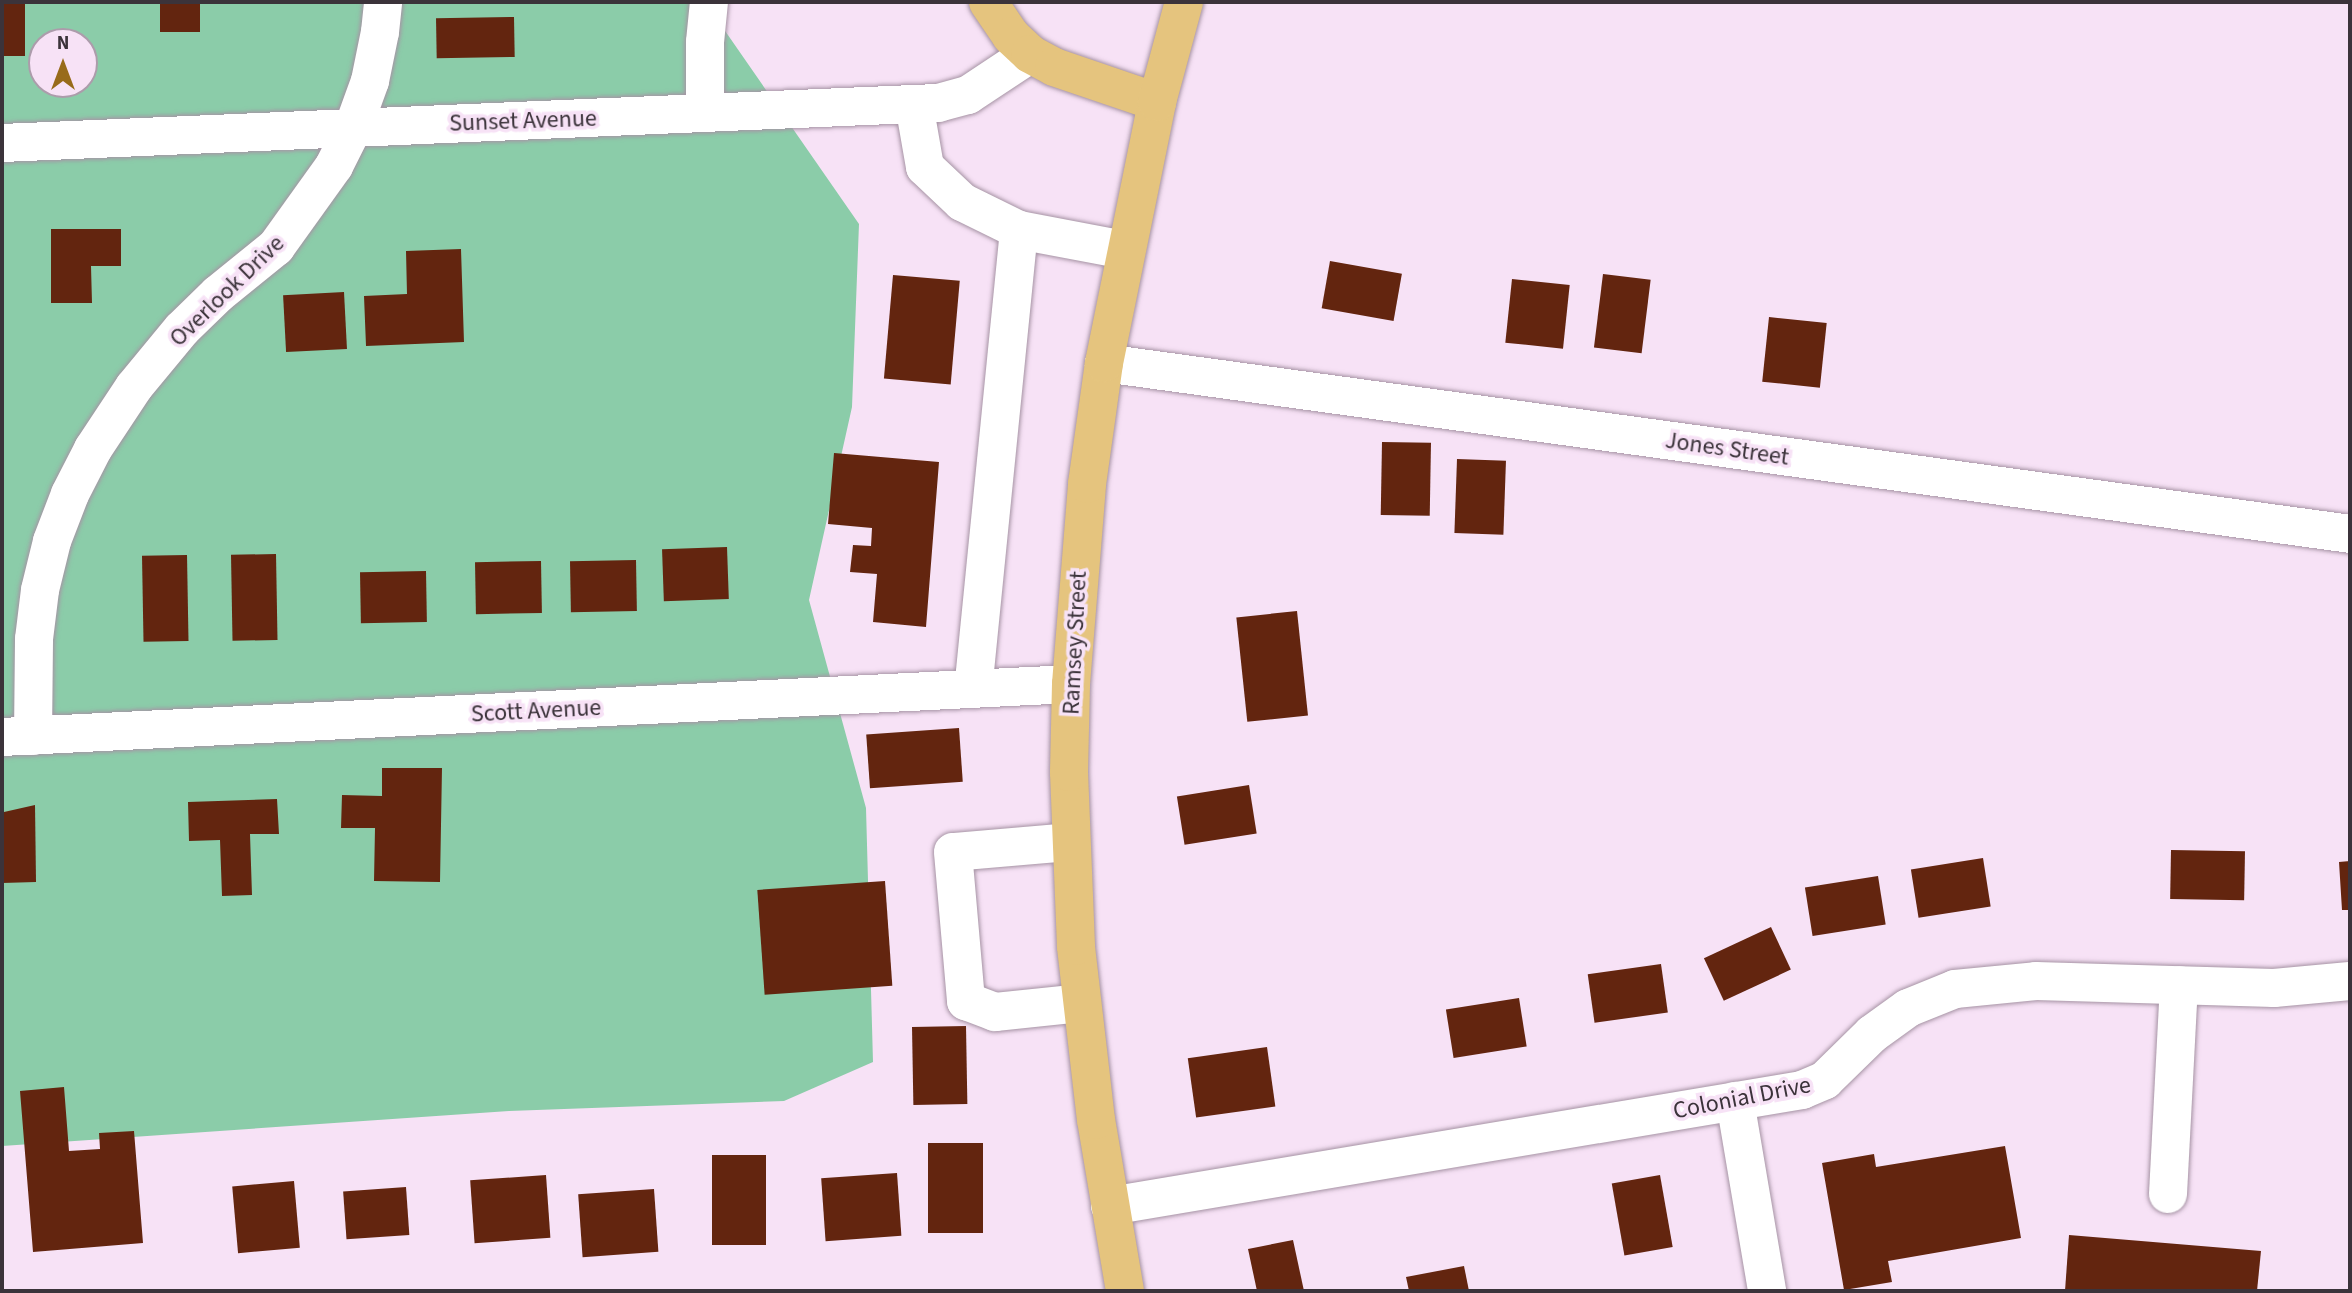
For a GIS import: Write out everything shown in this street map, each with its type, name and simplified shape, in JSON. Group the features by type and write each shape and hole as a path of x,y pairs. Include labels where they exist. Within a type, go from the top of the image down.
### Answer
{"main road":[{"path":"988,2 1011,36 1030,54 1054,67 1157,102"},
{"name":"Ramsey Street","path":"1125,1291 1081,1003 1070,842 1071,684 1087,484 1104,363 1157,102 1184,2"}],"street":[{"name":"Overlook Drive","path":"17,736 40,590 52,541 70,494 93,449 134,387 182,329 218,294 276,247 334,166 353,128 370,81 383,2"},
{"path":"705,113 705,42 709,2"},
{"name":"Sunset Avenue","path":"2,143 938,103 968,95 1030,54"},
{"path":"914,104 925,167 962,202 1019,230 1125,250"},
{"path":"973,689 1019,230"},
{"name":"Jones Street","path":"1104,363 2350,534"},
{"name":"Scott Avenue","path":"17,736 1071,684"},
{"path":"1070,842 953,852 966,1001 995,1012 1081,1003"},
{"name":"Colonial Drive","path":"1110,1206 1802,1090 1825,1080 1872,1034 1908,1008 1955,989 2036,981 2274,988 2350,981"},
{"path":"2168,1194 2179,985"},
{"path":"1735,1101 1767,1291"}],"green space":[{"path":"2,2 705,2 859,224 852,407 809,600 866,808 873,1062 784,1101 509,1111 2,1146"}],"building":[{"path":"2,2 25,2 25,56 2,56"},
{"path":"160,2 200,2 200,32 160,32"},
{"path":"514,17 515,57 437,58 436,18"},
{"path":"51,229 121,229 121,266 91,266 92,303 51,303"},
{"path":"461,249 464,342 366,346 364,296 407,294 406,251"},
{"path":"1330,261 1402,274 1394,321 1322,308"},
{"path":"1603,274 1651,280 1642,353 1594,347"},
{"path":"893,275 960,281 951,384 884,379"},
{"path":"1512,279 1570,285 1563,349 1505,343"},
{"path":"344,292 347,349 286,352 283,295"},
{"path":"1769,317 1827,323 1820,388 1762,382"},
{"path":"1382,442 1431,443 1430,516 1381,515"},
{"path":"834,453 939,462 926,627 873,622 877,574 850,572 853,545 871,546 872,528 828,524"},
{"path":"1457,459 1506,461 1503,535 1454,533"},
{"path":"727,547 729,599 664,601 662,549"},
{"path":"276,554 278,640 233,641 231,555"},
{"path":"187,555 189,641 144,642 142,556"},
{"path":"636,560 637,611 571,612 570,561"},
{"path":"541,561 542,613 476,614 475,562"},
{"path":"426,571 427,622 361,623 360,572"},
{"path":"1297,611 1308,715 1247,722 1236,617"},
{"path":"959,728 963,782 870,788 866,734"},
{"path":"382,768 442,768 440,882 374,881 375,828 341,828 342,795 382,796"},
{"path":"1249,785 1257,833 1185,845 1177,796"},
{"path":"277,799 279,834 250,834 252,895 222,896 220,840 189,841 188,802"},
{"path":"35,805 36,882 2,883 4,812"},
{"path":"2171,850 2245,851 2244,900 2170,899"},
{"path":"1983,858 1991,906 1919,918 1911,869"},
{"path":"2350,861 2350,910 2342,910 2339,862"},
{"path":"1878,876 1886,924 1813,936 1805,888"},
{"path":"885,881 892,986 765,995 757,890"},
{"path":"1771,927 1791,970 1724,1001 1704,958"},
{"path":"1661,964 1668,1013 1595,1023 1588,974"},
{"path":"1519,998 1527,1046 1454,1058 1446,1010"},
{"path":"966,1026 967,1104 913,1105 912,1027"},
{"path":"1267,1047 1275,1106 1196,1118 1188,1058"},
{"path":"64,1087 69,1151 100,1149 99,1133 134,1131 143,1243 33,1252 20,1091"},
{"path":"928,1143 983,1143 983,1233 928,1233"},
{"path":"2005,1146 2021,1238 1888,1261 1892,1282 1844,1290 1822,1163 1874,1154 1876,1167"},
{"path":"712,1155 766,1155 766,1245 712,1245"},
{"path":"897,1173 901,1236 826,1241 821,1178"},
{"path":"546,1175 550,1238 475,1243 470,1180"},
{"path":"1660,1175 1673,1247 1624,1255 1612,1184"},
{"path":"294,1181 300,1248 238,1253 232,1186"},
{"path":"406,1187 409,1235 347,1239 343,1191"},
{"path":"654,1189 658,1252 583,1257 578,1194"},
{"path":"2069,1235 2261,1251 2257,1291 2065,1291"},
{"path":"1293,1240 1304,1291 1257,1291 1248,1249"},
{"path":"1464,1266 1469,1291 1409,1291 1406,1277"}]}
